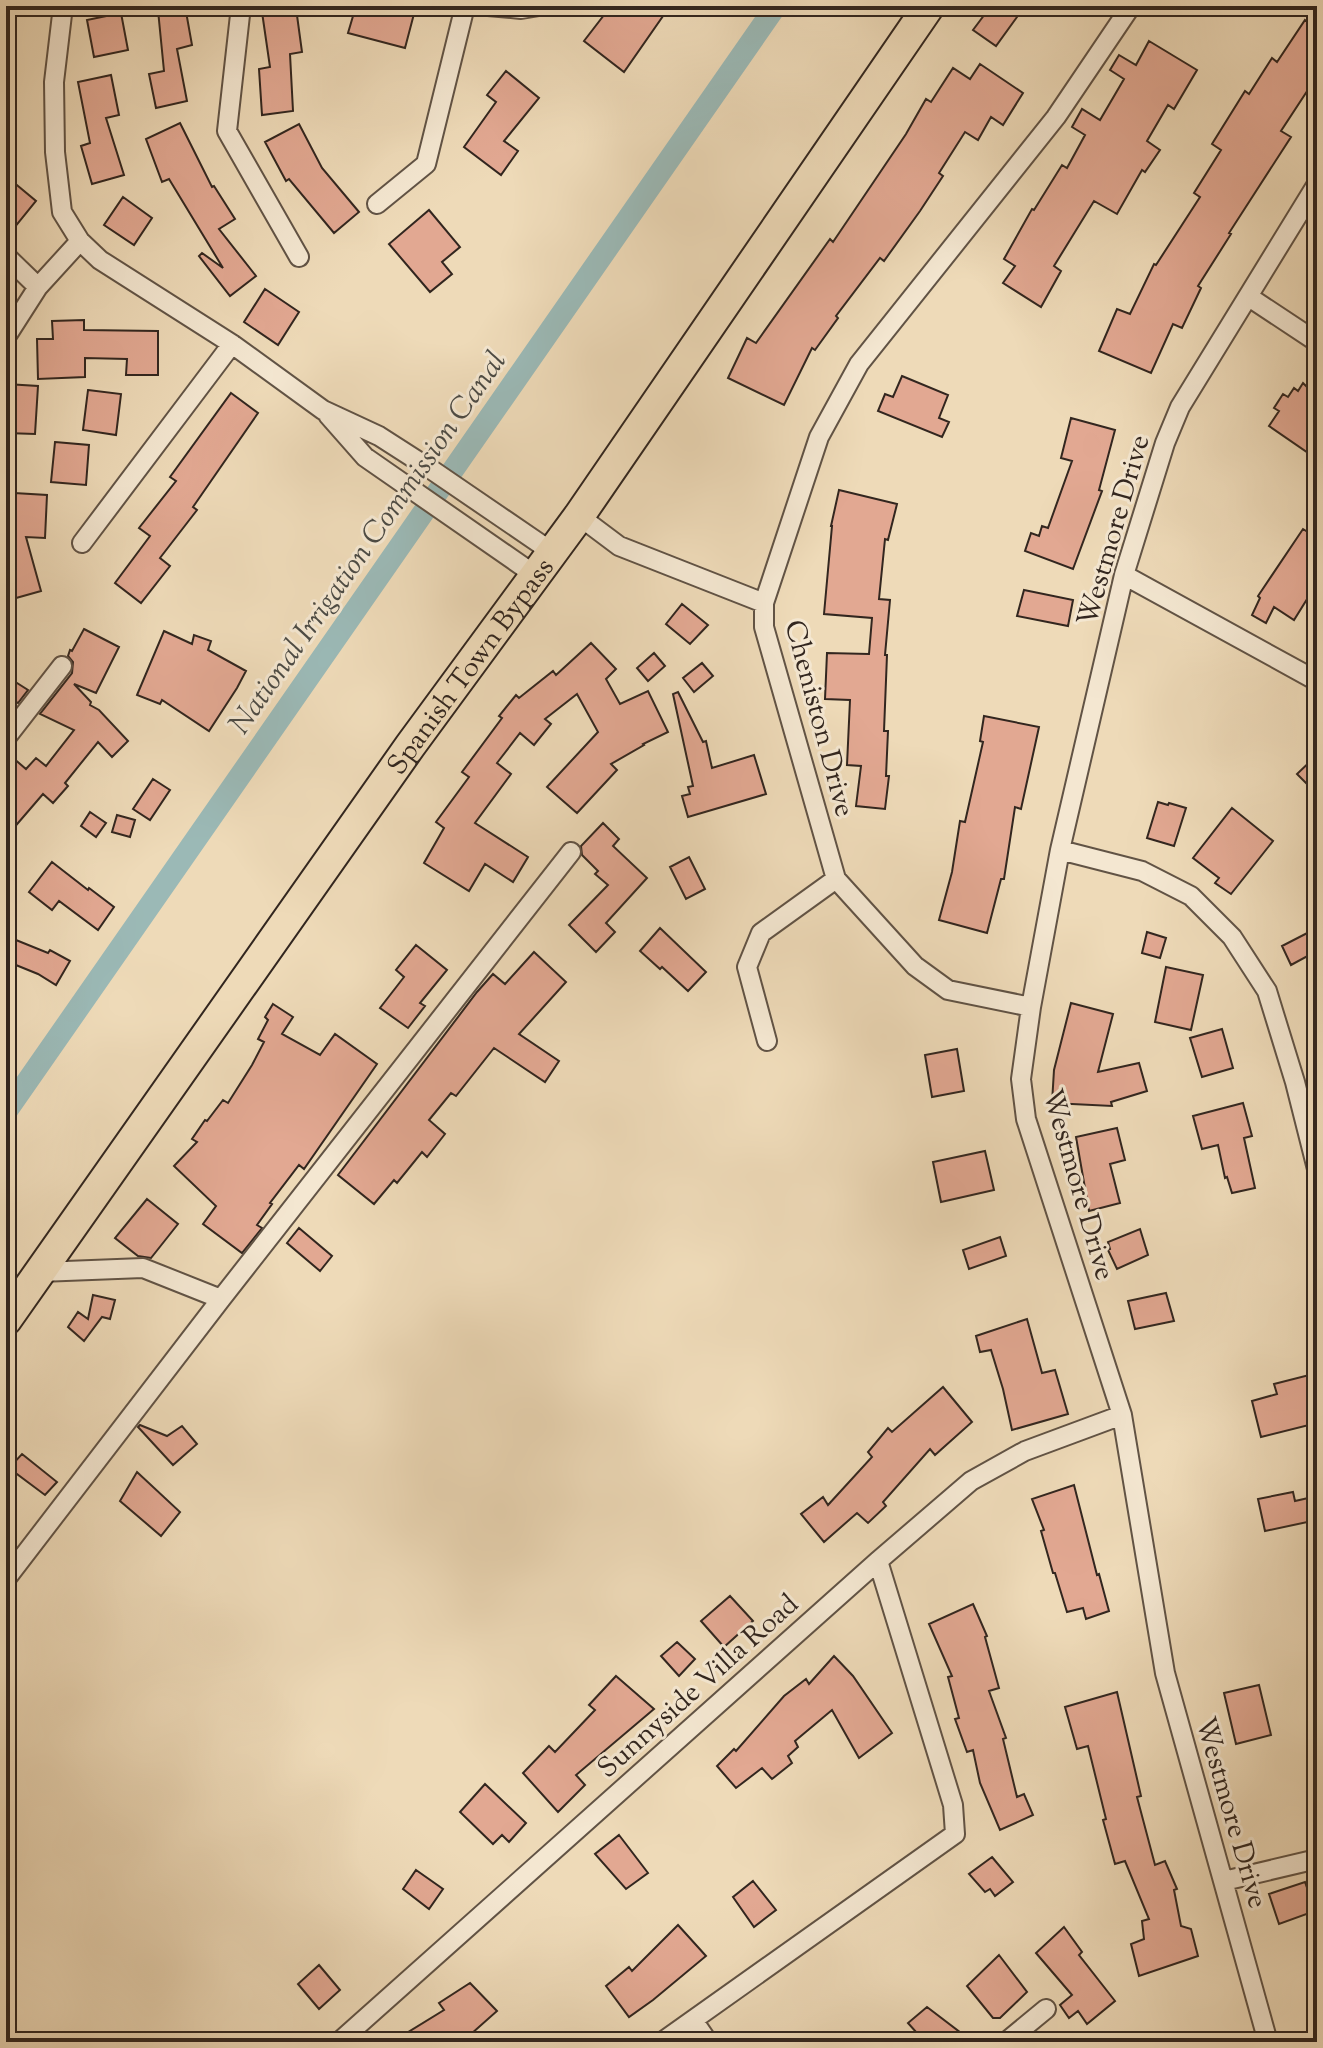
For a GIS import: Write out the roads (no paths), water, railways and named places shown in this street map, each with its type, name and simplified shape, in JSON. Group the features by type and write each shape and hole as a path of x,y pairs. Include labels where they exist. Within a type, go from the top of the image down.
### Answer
{"main road":[{"name":"Spanish Town Bypass","path":"6,1320 410,746 579,516 929,6"}],"street":[{"path":"63,6 54,82 55,152 62,212 80,241 100,260 232,344 323,410 379,436 473,498 543,564"},
{"path":"241,6 227,131 299,257"},
{"path":"377,204 426,164 465,6"},
{"path":"488,6 521,9 539,6"},
{"name":"Cheniston Drive","path":"1031,1007 948,990 915,966 836,879 764,627 764,603 819,437 859,364 1056,117 1131,6"},
{"name":"Westmore Drive","path":"1268,2042 1165,1673 1122,1415 1026,1119 1021,1079 1060,850 1124,575 1165,443 1180,407 1317,184"},
{"path":"6,337 38,287 80,241"},
{"path":"6,256 38,287"},
{"path":"1249,297 1317,342"},
{"path":"82,543 232,344"},
{"path":"323,410 365,457 420,496 455,520 543,564"},
{"path":"579,516 619,546 764,603"},
{"path":"1124,575 1317,681"},
{"path":"6,738 62,666"},
{"path":"1060,850 1142,871 1191,896 1232,937 1267,991 1317,1169"},
{"path":"6,1579 571,852"},
{"path":"767,1041 747,967 756,944 761,933 836,879"},
{"path":"40,1272 143,1268 221,1299"},
{"name":"Sunnyside Villa Road","path":"339,2042 971,1481 1025,1451 1122,1415"},
{"path":"662,2042 955,1834 953,1805 878,1561"},
{"path":"1224,1881 1317,1859"},
{"path":"1006,2042 1046,2009"},
{"path":"693,2020 708,2042"}],"waterway":[{"name":"National Irrigation Commission Canal","path":"6,1112 776,6"}]}
